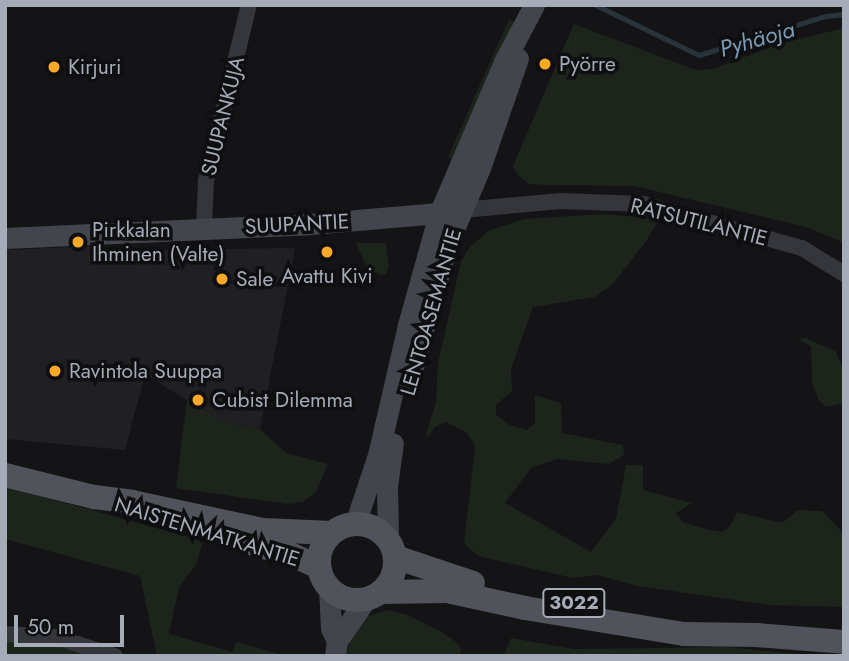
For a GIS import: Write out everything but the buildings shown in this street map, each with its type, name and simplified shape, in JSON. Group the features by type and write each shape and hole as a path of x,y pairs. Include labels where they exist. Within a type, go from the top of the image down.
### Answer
{"main road":[{"name":"LENTOASEMANTIE","path":"392,548 387,486 390,456 446,248 506,96 533,8"},
{"name":"LENTOASEMANTIE","path":"355,524 378,454 408,325 439,214 504,62 533,8"},
{"name":"SUUPANTIE","path":"5,237 310,224 462,210"},
{"name":"NAISTENMATKANTIE","path":"5,475 94,497 131,510 285,552 324,578"},
{"name":"NAISTENMATKANTIE","path":"94,497 132,502 263,530 332,533"},
{"name":"3022","path":"332,533 355,524 374,527 392,548 477,584 756,635"},
{"path":"332,533 321,548 336,648"},
{"path":"336,648 373,596 393,575 392,548"},
{"name":"3022","path":"324,578 347,599 447,591 525,608 684,634 756,635 844,642"}],"street":[{"name":"SUUPANKUJA","path":"204,227 206,181 249,5"},
{"name":"RATSUTILANTIE","path":"462,210 561,201 643,204 802,248 844,274"},
{"path":"5,634 56,637 115,656"}],"shaded area":[{"path":"509,19 514,22 453,160 448,157"},
{"path":"574,24 696,70 712,69 782,43 844,28 844,243 806,227 634,186 529,184 518,175 513,166"},
{"path":"605,214 659,219 647,240 612,285 594,297 533,307 511,369 512,391 496,405 496,415 510,425 527,430 535,423 535,395 561,403 562,433 623,445 624,455 609,464 557,459 531,468 505,503 591,552 616,519 626,465 643,465 643,490 692,503 676,513 683,522 705,529 722,532 730,526 737,512 777,522 785,521 798,510 822,511 844,534 844,607 769,605 637,586 598,575 573,578 478,556 464,543 475,446 466,432 446,422 435,427 427,438 436,402 438,363 461,262 468,249 488,231 524,219"},
{"path":"356,243 386,243 389,266 386,274 380,275 367,268"},
{"path":"94,246 94,251 295,248 260,429 222,422 145,374 125,450 5,439 5,250"},
{"path":"806,338 836,352 844,372 844,403 826,407 819,400 812,383 811,346 798,339"},
{"path":"187,399 222,422 260,429 286,453 328,464 315,493 303,502 288,504 176,488"},
{"path":"5,486 203,541 196,565 179,587 169,634 233,652 236,642 286,656 157,656 140,576 5,539"},
{"path":"387,610 407,615 445,634 461,649 460,656 346,656 350,640 363,618"},
{"path":"511,638 574,649 727,647 815,656 504,656"},
{"path":"5,639 44,640 100,656 5,656"}],"waterway":[{"name":"Pyhäoja","path":"596,5 699,55 826,16 844,14"}],"place":[{"name":"Pyörre","path":"545,64"},
{"name":"Kirjuri","path":"54,67"},
{"name":"Pirkkalan Ihminen (Valte)","path":"78,242"},
{"name":"Avattu Kivi","path":"327,252"},
{"name":"Sale","path":"222,279"},
{"name":"Ravintola Suuppa","path":"55,371"},
{"name":"Cubist Dilemma","path":"198,400"}]}
